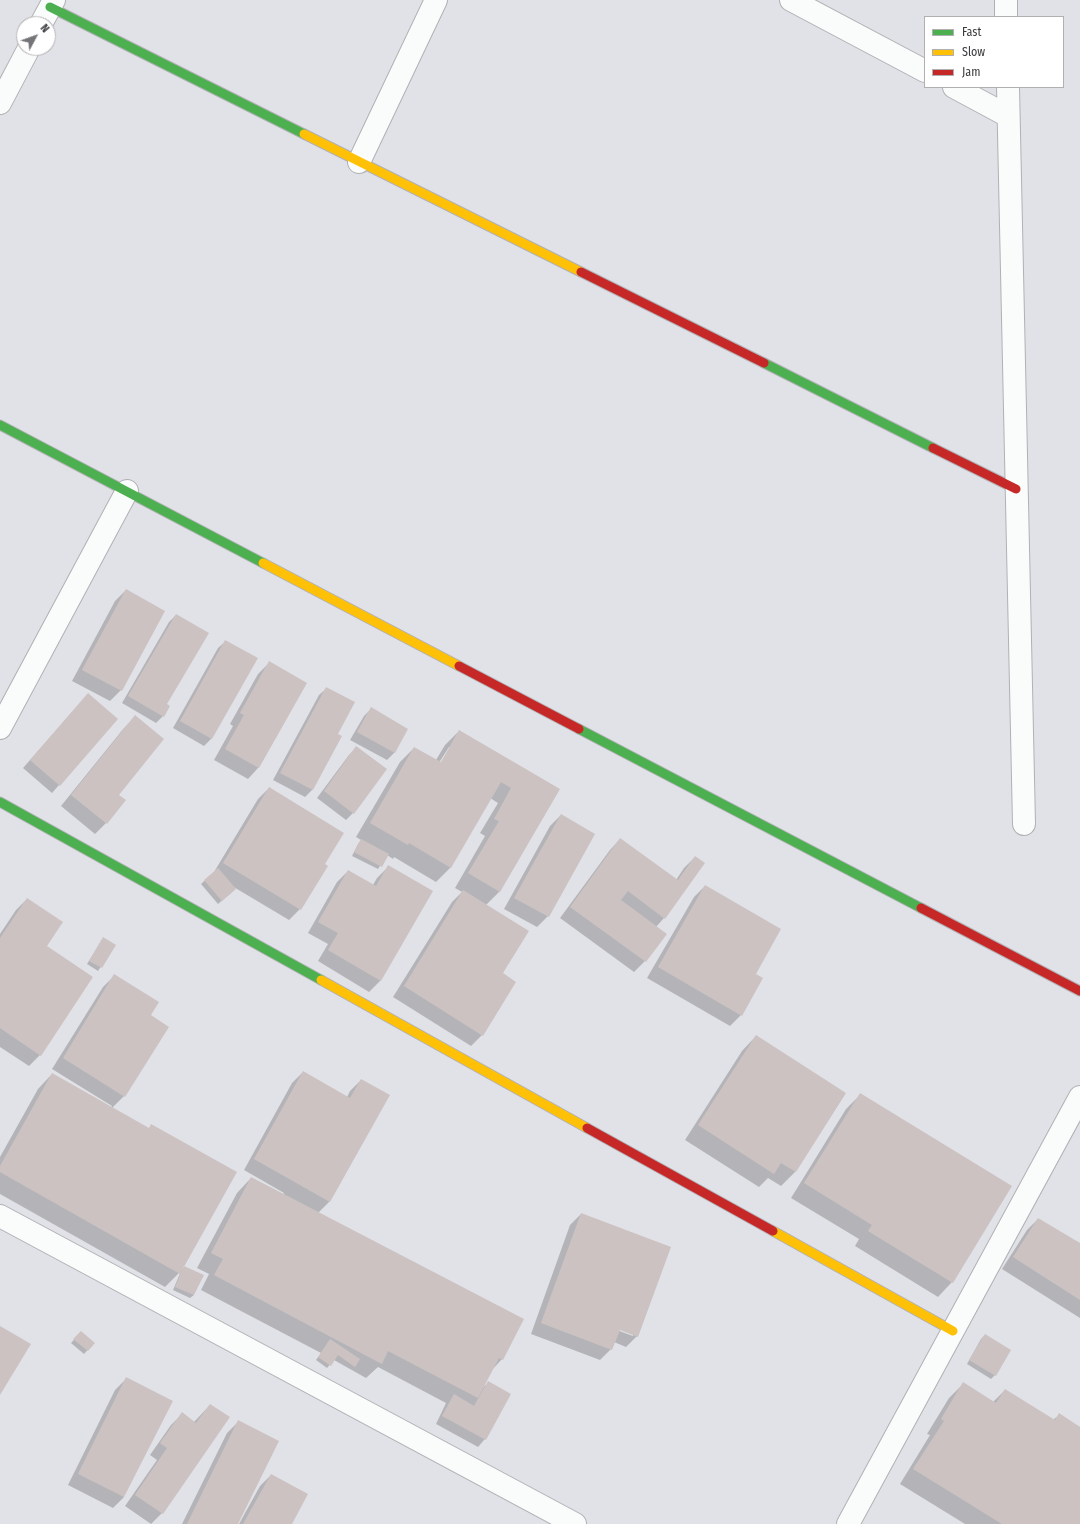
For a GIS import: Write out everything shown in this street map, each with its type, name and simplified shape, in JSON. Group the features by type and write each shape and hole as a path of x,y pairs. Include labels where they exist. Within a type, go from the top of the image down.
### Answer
{"street":[{"path":"360,162 436,0"},
{"path":"791,0 924,70"},
{"path":"1006,0 1006,16"},
{"path":"49,10 360,162 1016,489"},
{"path":"0,103 25,56"},
{"path":"956,88 1008,116"},
{"path":"1008,88 1024,824"},
{"path":"0,424 1080,991"},
{"path":"0,728 127,491"},
{"path":"0,802 953,1331"},
{"path":"848,1524 1080,1097"},
{"path":"0,1216 576,1524"}],"building":[{"path":"126,589 165,611 122,691 82,670"},
{"path":"176,614 209,633 167,704 170,706 164,717 128,696"},
{"path":"225,640 258,658 212,739 180,721"},
{"path":"269,661 307,683 259,768 225,749 244,715 240,713"},
{"path":"326,687 355,702 338,734 342,736 313,790 280,773"},
{"path":"88,693 118,719 60,786 30,760"},
{"path":"371,707 408,729 395,753 357,732"},
{"path":"135,715 164,739 119,795 126,800 107,824 71,795"},
{"path":"459,730 560,789 500,892 468,873 499,821 494,819 511,788 501,782 451,868 409,843 408,845 370,823 414,747 441,762"},
{"path":"356,746 387,769 354,814 324,791"},
{"path":"269,787 344,833 325,864 328,866 301,910 223,863"},
{"path":"561,814 595,834 549,917 514,898"},
{"path":"620,838 678,880 695,856 705,863 665,919 628,891 621,900 667,934 646,962 570,907"},
{"path":"361,839 389,854 382,867 354,852"},
{"path":"388,865 433,891 381,981 328,950 338,933 318,922 348,870 376,886"},
{"path":"218,868 236,889 222,901 204,880"},
{"path":"705,885 781,929 756,974 763,978 742,1016 658,967"},
{"path":"463,890 529,931 503,973 516,982 483,1036 404,986"},
{"path":"27,898 63,922 47,946 93,977 41,1056 0,1028 0,938"},
{"path":"103,937 116,945 102,968 89,961"},
{"path":"114,974 159,1002 151,1015 169,1027 125,1097 63,1058"},
{"path":"756,1035 846,1093 796,1172 781,1163 774,1174 698,1125"},
{"path":"303,1071 350,1098 361,1079 390,1095 330,1202 254,1159"},
{"path":"52,1073 149,1128 151,1124 237,1172 180,1274 0,1172 0,1166"},
{"path":"860,1093 1012,1186 953,1283 868,1231 872,1225 804,1183"},
{"path":"251,1177 524,1319 503,1360 499,1358 478,1398 388,1351 382,1364 214,1275 223,1259 211,1253"},
{"path":"581,1213 671,1247 638,1337 620,1330 612,1350 541,1323"},
{"path":"1038,1218 1080,1243 1080,1300 1013,1257"},
{"path":"184,1266 204,1275 194,1295 175,1287"},
{"path":"0,1326 31,1344 0,1395"},
{"path":"81,1331 95,1343 88,1351 73,1339"},
{"path":"985,1334 1011,1350 996,1376 969,1360"},
{"path":"330,1339 360,1359 355,1367 338,1355 331,1366 318,1357"},
{"path":"126,1377 173,1401 124,1497 78,1474"},
{"path":"488,1381 511,1394 486,1440 442,1416 454,1394 474,1406"},
{"path":"963,1382 996,1403 1005,1389 1055,1420 1059,1413 1080,1427 1080,1524 1002,1524 913,1469 944,1421 941,1419"},
{"path":"210,1404 230,1417 163,1514 135,1495 167,1448 160,1443 182,1412 196,1423"},
{"path":"238,1420 279,1441 238,1524 187,1524"},
{"path":"271,1474 308,1494 292,1524 243,1524"}],"traffic: fast":[{"path":"50,7 304,134"},
{"path":"764,363 933,448"},
{"path":"0,425 263,563"},
{"path":"579,729 921,908"},
{"path":"0,802 321,980"}],"traffic: slow":[{"path":"304,134 581,272"},
{"path":"263,563 459,666"},
{"path":"321,980 587,1128"},
{"path":"773,1231 953,1331"}],"traffic: jam":[{"path":"581,272 764,363"},
{"path":"933,448 1016,489"},
{"path":"459,666 579,729"},
{"path":"921,908 1080,991"},
{"path":"587,1128 773,1231"}]}
